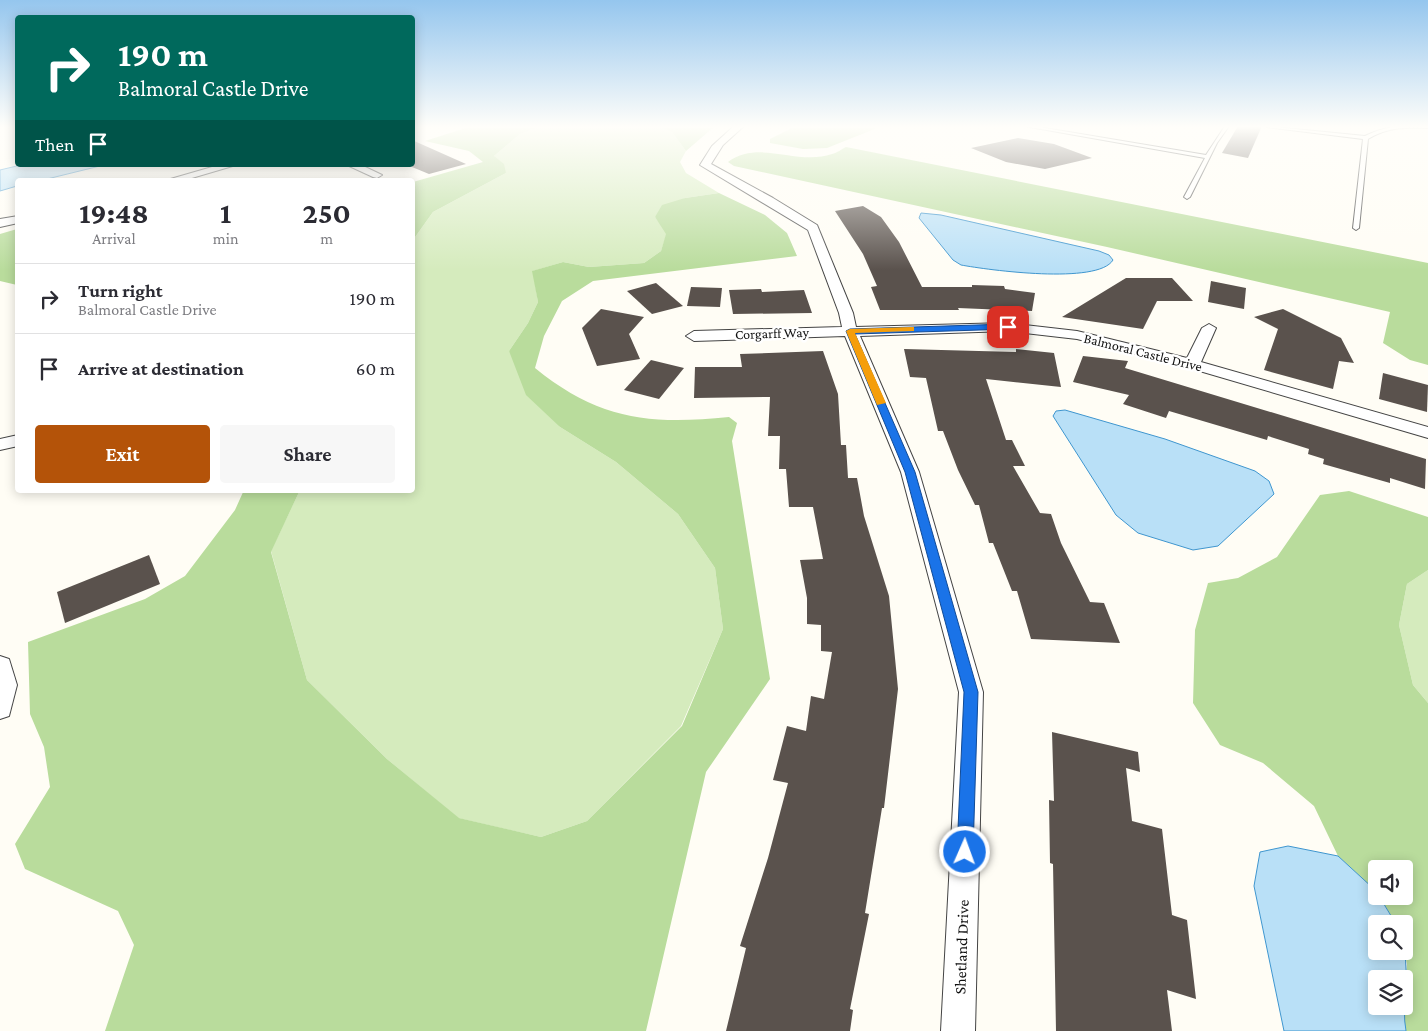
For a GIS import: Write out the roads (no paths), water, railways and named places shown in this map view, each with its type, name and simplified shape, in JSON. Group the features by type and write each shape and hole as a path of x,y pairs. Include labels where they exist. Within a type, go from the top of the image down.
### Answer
{"street":[{"path":"180,178 195,174"},
{"name":"Shetland Drive","path":"722,174 769,200 813,228 846,313 850,331 910,472 971,692 958,1031"},
{"path":"0,223 15,219"},
{"name":"Balmoral Castle Drive","path":"850,331 1008,327 1077,335 1192,364 1428,433"},
{"path":"1192,364 1209,328"},
{"name":"Corgarff Way","path":"694,336 850,331"},
{"path":"0,445 15,441"},
{"path":"0,666 5,685 0,708"}],"lane":[{"path":"1187,197 1198,174"},
{"path":"1356,228 1362,174"}],"water":[{"path":"0,174 67,174 51,178 15,178 15,187 0,191"},
{"path":"921,213 941,215 1099,251 1109,255 1113,260 1103,268 1065,274 1017,272 961,265 953,260 919,218"},
{"path":"1065,410 1165,439 1255,471 1269,481 1274,494 1218,546 1193,550 1138,533 1116,515 1053,416 1056,411"},
{"path":"1288,846 1338,856 1368,884 1368,905 1384,905 1391,915 1368,915 1368,960 1406,960 1406,970 1368,970 1368,1015 1404,1015 1406,1031 1284,1031 1254,886 1260,852"}]}
